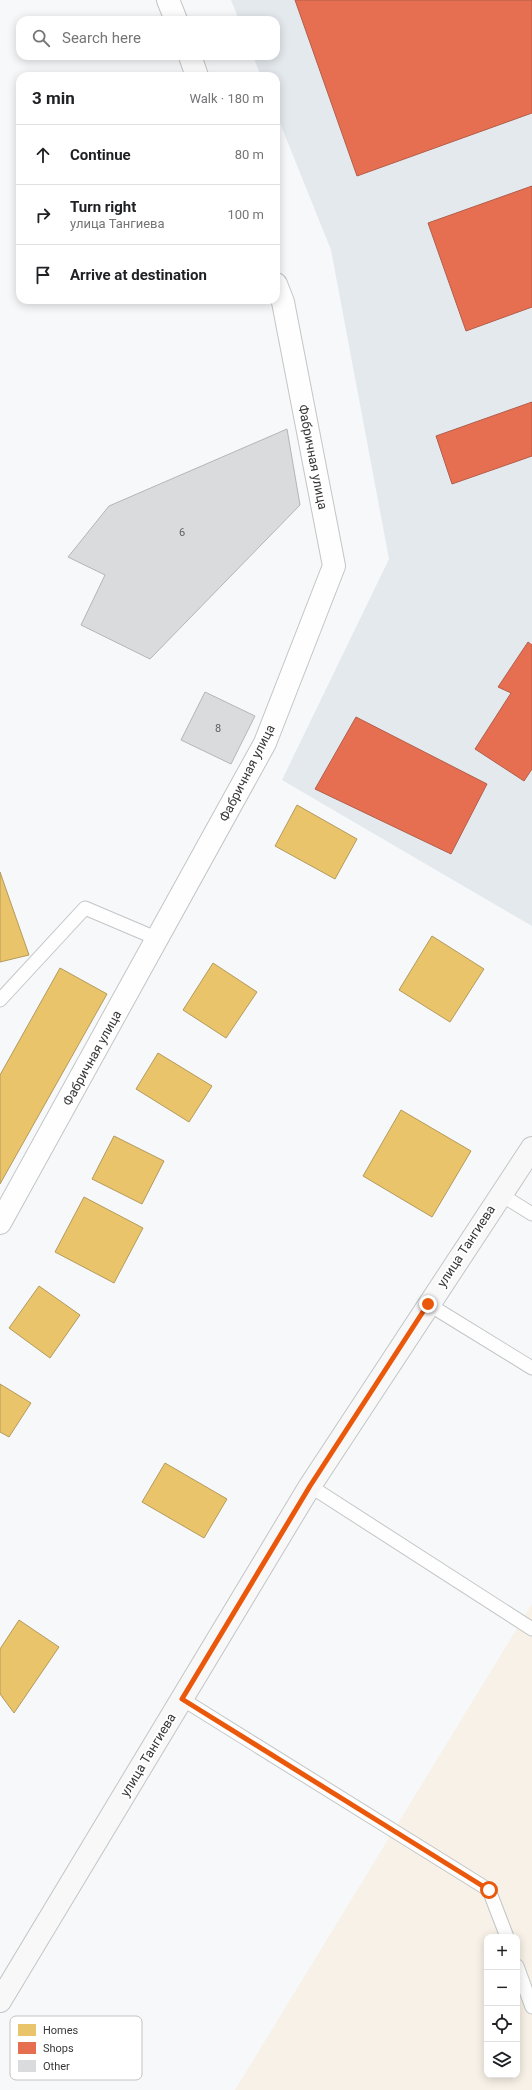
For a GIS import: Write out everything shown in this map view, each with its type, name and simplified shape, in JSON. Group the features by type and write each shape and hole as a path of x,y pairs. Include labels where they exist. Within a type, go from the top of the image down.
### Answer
{"main road":[{"name":"улица Тангиева","path":"0,2001 310,1486 500,1194 532,1148"}],"street":[{"path":"168,0 174,16"},
{"path":"191,60 196,72"},
{"name":"Фабричная улица","path":"0,1223 265,743 334,566 283,302 280,294"}],"lane":[{"path":"0,1000 85,908 158,939"},
{"path":"500,1194 532,1214"},
{"path":"428,1304 532,1368"},
{"path":"310,1486 532,1629"},
{"path":"182,1699 489,1890 505,1934"},
{"path":"518,1970 532,2007"}],"shaded area":[{"path":"231,0 532,0 532,926 282,780 389,559 331,250 280,123 280,72 259,72 255,60 280,60 280,16 237,16"},
{"path":"532,1604 532,2090 235,2090"}],"building: Homes":[{"path":"297,805 357,839 335,879 275,846"},
{"path":"0,872 29,955 0,962"},
{"path":"432,936 484,969 450,1022 399,990"},
{"path":"213,963 257,992 226,1038 183,1010"},
{"path":"60,968 107,994 0,1184 0,1075"},
{"path":"158,1053 212,1086 189,1122 136,1089"},
{"path":"401,1110 471,1151 432,1217 363,1176"},
{"path":"114,1136 164,1161 142,1204 92,1179"},
{"path":"84,1197 143,1228 114,1283 55,1252"},
{"path":"39,1286 80,1315 50,1358 9,1328"},
{"path":"0,1384 31,1403 9,1437 0,1432"},
{"path":"165,1463 227,1499 204,1538 142,1502"},
{"path":"19,1620 59,1647 14,1713 0,1694 0,1649"}],"building: Shops":[{"path":"295,0 532,0 532,113 357,176"},
{"path":"532,186 532,307 466,331 428,223"},
{"path":"532,402 532,456 452,484 436,436"},
{"path":"528,642 532,645 532,769 524,781 475,749 511,693 498,687"},
{"path":"356,717 487,784 451,854 315,789"}],"building: Other":[{"path":"287,429 300,505 150,659 81,625 105,575 68,557 109,506"},
{"path":"205,692 255,716 231,764 181,740"}],"route":[{"path":"428,1304 310,1486 182,1699 489,1890"}]}
